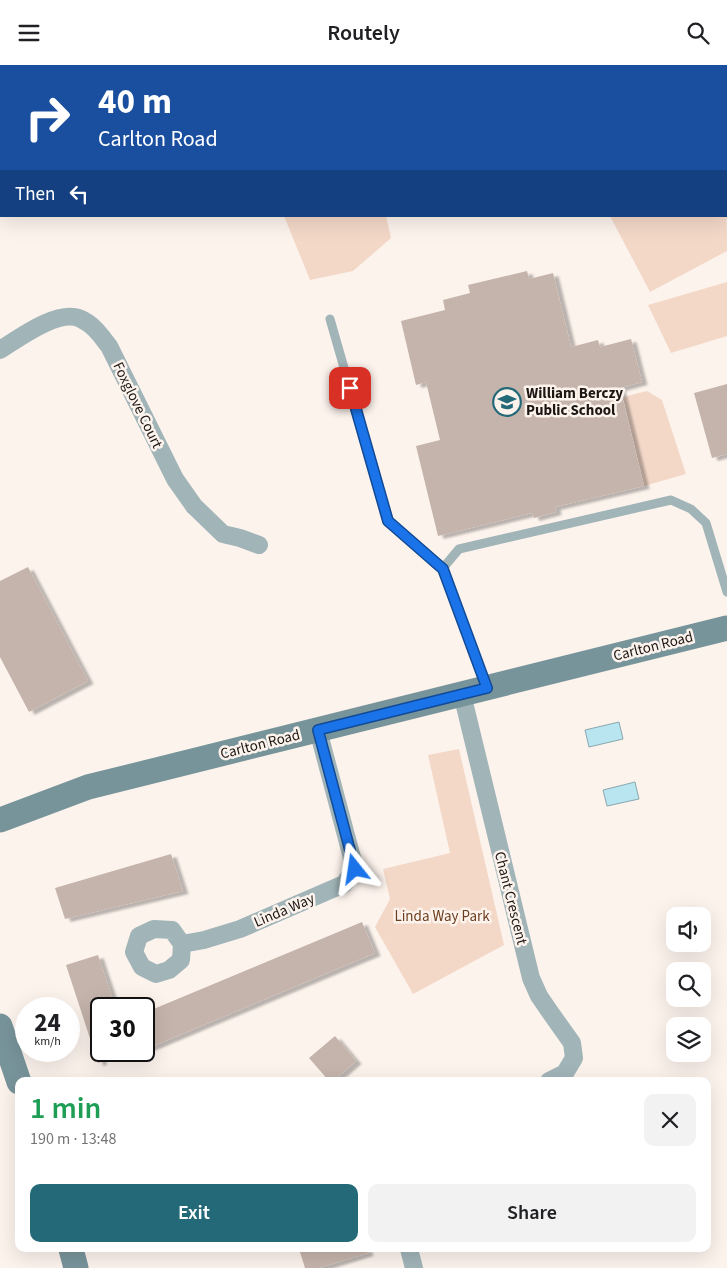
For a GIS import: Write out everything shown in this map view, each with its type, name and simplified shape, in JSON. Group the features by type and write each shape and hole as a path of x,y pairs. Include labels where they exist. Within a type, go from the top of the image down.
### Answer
{"main road":[{"name":"Carlton Road","path":"0,820 88,787 727,627"},
{"path":"0,1026 4,1053 16,1077"},
{"path":"72,1252 76,1268"}],"street":[{"name":"Foxglove Court","path":"0,350 50,320 66,317 80,318 95,328 109,346 175,479 194,506 223,535 240,538 259,545"},
{"name":"Chant Crescent","path":"462,694 531,979 539,996 572,1043 574,1058 565,1073 557,1077"},
{"name":"Linda Way","path":"182,944 204,940 240,929 344,884 355,869 318,730"},
{"path":"410,1252 414,1268"}],"lane":[{"path":"330,319 388,521 443,569 487,688"},
{"path":"443,569 459,549 671,500 692,509 706,523 727,592"}],"green space":[{"path":"284,217 386,217 391,238 353,271 310,280"},
{"path":"611,217 727,217 727,251 650,292"},
{"path":"727,282 727,336 671,353 648,305"},
{"path":"647,391 662,400 686,474 644,486 623,397"},
{"name":"Linda Way Park","path":"459,749 504,945 413,994 375,927 390,899 383,869 450,853 428,755"}],"water":[{"path":"619,722 623,739 589,747 585,730"},
{"path":"635,782 639,799 607,806 603,790"}],"building":[{"path":"527,271 529,279 553,273 571,347 598,340 600,347 631,339 642,382 620,388 644,486 555,507 556,512 534,518 532,513 438,536 416,446 440,440 426,382 416,385 401,321 445,310 443,300 470,293 468,285"},
{"path":"727,384 727,454 712,458 694,393"},
{"path":"28,567 88,681 29,712 0,657 0,581"},
{"path":"171,854 183,891 65,919 55,888"},
{"path":"362,922 375,953 155,1045 155,1008"},
{"path":"98,955 112,997 90,997 90,1038 80,1008 80,997 76,997 66,965"},
{"path":"335,1036 356,1061 338,1077 326,1077 309,1058"},
{"path":"300,1252 368,1253 319,1268 305,1268"}],"place":[{"name":"William Berczy Public School","path":"507,402"}],"route":[{"path":"350,388 388,521 443,569 487,688 318,730 355,869"}]}
